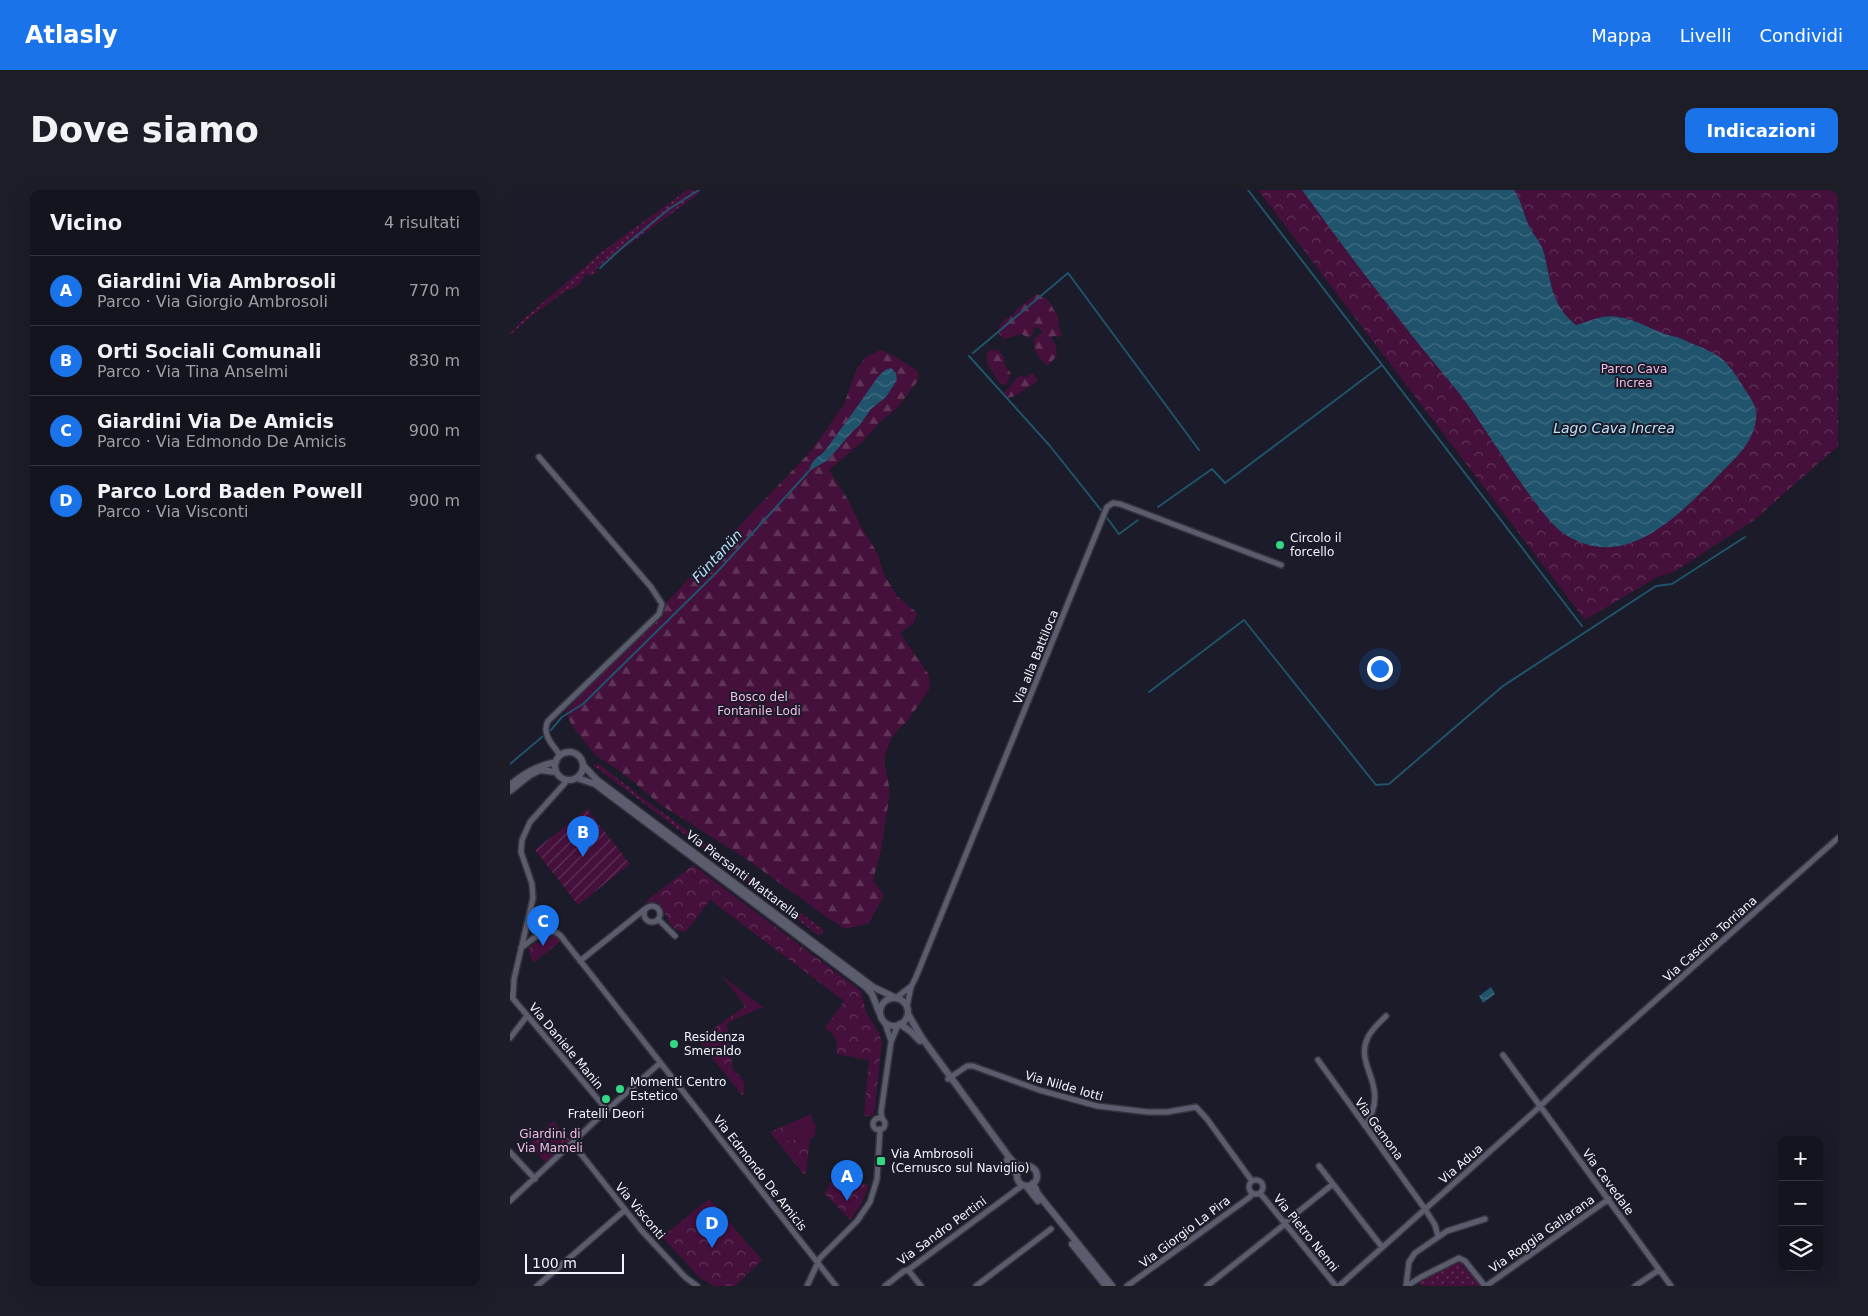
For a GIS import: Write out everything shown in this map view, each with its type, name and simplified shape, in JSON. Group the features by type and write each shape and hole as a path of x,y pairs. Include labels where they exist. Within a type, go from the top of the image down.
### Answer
{"street":[{"path":"540,457 651,587 662,604 659,614 548,721 545,727 546,734 560,755"},
{"name":"Via alla Battiloca","path":"907,1010 911,987 1105,510 1109,505 1120,504 1282,565"},
{"path":"556,772 556,762 560,755 568,752 577,754 583,765 582,773 577,778 565,780"},
{"path":"510,785 538,766 556,762"},
{"name":"Via Piersanti Mattarella","path":"583,765 598,780 873,987 895,997"},
{"path":"510,791 530,775 540,770 556,772 565,780"},
{"name":"Via Piersanti Mattarella","path":"577,778 595,784 866,987 872,994 879,1012"},
{"path":"511,995 533,898 532,884 521,852 522,840 529,823 565,783 565,780"},
{"name":"Via Cascina Torriana","path":"1594,1054 1838,838"},
{"path":"580,960 650,906 657,908 660,914 658,919 651,922 645,918 636,918"},
{"path":"645,909 645,918"},
{"path":"658,919 675,936"},
{"name":"Via Edmondo De Amicis","path":"521,948 542,932 552,930 560,935 836,1286"},
{"name":"Via alla Battiloca","path":"895,997 911,987"},
{"name":"Via Daniele Manin","path":"511,995 607,1110"},
{"path":"891,1042 879,1012 883,1002 895,997 902,1000 921,1036 1021,1182 1106,1286"},
{"path":"807,1286 826,1251 857,1221 870,1202 877,1179 879,1136 878,1129 873,1123 880,1116 891,1042 899,1025 905,1020 907,1010"},
{"path":"510,1038 527,1016"},
{"path":"1365,1126 1373,1111 1375,1097 1374,1084 1365,1060 1365,1046 1370,1032 1386,1016"},
{"path":"884,1023 892,1026 899,1025 918,1038 1012,1161 1018,1166 1034,1170 1036,1177 1033,1183"},
{"name":"Via Adua","path":"1338,1286 1540,1107 1594,1054"},
{"name":"Via Cevedale","path":"1503,1055 1671,1286"},
{"name":"Via Gemona","path":"1318,1060 1424,1208 1437,1228 1438,1236"},
{"path":"510,1201 660,1063"},
{"name":"Via Nilde Iotti","path":"949,1078 967,1066 973,1066 1029,1087 1090,1105 1148,1112 1167,1112 1192,1107 1199,1109 1252,1181"},
{"path":"878,1129 885,1124 880,1116"},
{"name":"Via Visconti","path":"573,1144 625,1210 685,1277 697,1286"},
{"path":"510,1152 535,1179"},
{"path":"1319,1166 1382,1246"},
{"path":"1021,1182 1019,1170 1024,1167"},
{"path":"1258,1180 1262,1183 1263,1187 1260,1193 1252,1193 1249,1186 1252,1181 1258,1180"},
{"path":"1021,1182 1033,1183"},
{"name":"Via Sandro Pertini","path":"885,1286 1012,1192 1021,1182"},
{"path":"1033,1183 1038,1194 1112,1286"},
{"path":"1207,1286 1333,1184"},
{"name":"Via Giorgio La Pira","path":"1127,1286 1250,1197 1252,1193"},
{"name":"Via Pietro Nenni","path":"1260,1193 1338,1286"},
{"name":"Via Roggia Gallarana","path":"1485,1286 1609,1199"},
{"path":"538,1286 625,1210"},
{"path":"1407,1286 1408,1266 1411,1258 1417,1251 1438,1236 1457,1227 1484,1219"},
{"path":"976,1286 1051,1228"},
{"path":"1407,1286 1421,1276 1458,1258 1465,1261 1485,1286"},
{"path":"908,1270 921,1286"},
{"path":"1635,1286 1659,1270"}],"green space":[{"path":"687,190 701,190 696,196 602,264 597,268 596,273 591,276 586,274 580,284 567,290 510,335 510,332 519,323 603,251"},
{"name":"Parco Cava Increa","path":"1258,190 1838,190 1838,446 1754,520 1674,572 1657,577 1585,620"},
{"path":"1037,294 1047,299 1050,303 1058,317 1062,335 1051,338 1056,345 1057,356 1047,366 1039,358 1034,347 1034,339 1042,332 1039,328 1035,327 1032,336 1029,338 1021,334 1005,339 999,334 998,329 1003,321 1013,315 1016,310"},
{"name":"Bosco del Fontanile Lodi","path":"880,350 917,371 919,379 898,407 879,423 862,442 829,470 850,503 860,525 878,554 884,575 898,597 917,613 914,623 900,633 929,675 930,688 909,719 897,731 889,743 884,760 890,792 881,850 873,881 884,895 869,923 846,929 748,860 661,805 620,771 596,756 573,727 565,712 812,450 844,404 857,368 866,357"},
{"path":"990,350 998,350 1004,357 1005,365 1011,374 1006,385 1001,384 987,364 987,353"},
{"path":"1032,373 1037,378 1037,382 1018,394 1007,398 1004,393 1020,375 1026,378"},
{"path":"598,763 640,796 824,930 819,936 593,765"},
{"path":"587,809 630,864 578,905 535,850"},
{"path":"693,865 861,991 866,1012 879,1033 882,1042 874,1113 871,1116 864,1116 869,1060 836,1054 837,1046 835,1039 825,1028 844,1001 710,900 686,932 675,929 671,925 657,902 645,902"},
{"path":"552,934 561,941 533,963 528,949 536,942 539,944 544,937"},
{"path":"722,976 763,1007 729,1022 727,1025 733,1070 744,1082 744,1093 742,1095 698,1040 745,1006"},
{"path":"711,1034 724,1051 716,1057 703,1041"},
{"path":"811,1114 813,1123 816,1125 815,1136 810,1139 804,1175 770,1132"},
{"name":"Giardini di Via Mameli","path":"553,1121 570,1140 546,1163 529,1144"},
{"path":"806,1123 810,1133 788,1142 784,1132"},
{"path":"831,1181 869,1185 861,1205 850,1220 824,1193"},
{"path":"709,1199 762,1260 735,1286 713,1286 699,1277 662,1237"},
{"path":"1459,1261 1481,1286 1422,1286 1418,1282"}],"water":[{"name":"Lago Cava Increa","path":"1302,190 1514,190 1529,226 1543,249 1553,292 1561,309 1568,317 1576,325 1602,317 1611,316 1629,319 1712,352 1730,367 1754,405 1756,420 1750,438 1734,459 1700,494 1684,509 1648,535 1629,544 1609,547 1588,545 1566,535 1552,523 1540,508 1465,401 1380,295"},
{"path":"891,368 896,373 897,380 886,397 871,409 859,426 828,460 809,471 814,460 827,448 877,379 884,371"},
{"path":"1491,987 1495,994 1483,1003 1479,996"}],"waterway":[{"path":"600,268 669,209 699,190"},
{"path":"1248,190 1582,626"},
{"path":"973,353 1068,273 1199,450"},
{"path":"969,356 1050,446 1101,510"},
{"path":"1158,507 1212,469 1225,483 1382,365"},
{"name":"Füntanün","path":"551,730 562,717 583,704 718,571 809,471"},
{"path":"1107,518 1119,534 1138,520"},
{"path":"1149,692 1244,620 1376,785 1389,784 1503,686 1656,586 1672,584 1745,537"},
{"path":"510,764 542,737"}],"place":[{"name":"Circolo il forcello","path":"1280,545"},
{"name":"Orti Sociali Comunali","path":"583,857"},
{"name":"Giardini Via De Amicis","path":"543,946"},
{"name":"Residenza Smeraldo","path":"674,1044"},
{"name":"Momenti Centro Estetico","path":"620,1089"},
{"name":"Fratelli Deori","path":"606,1099"},
{"name":"Via Ambrosoli (Cernusco sul Naviglio)","path":"881,1161"},
{"name":"Giardini Via Ambrosoli","path":"847,1201"},
{"name":"Parco Lord Baden Powell","path":"712,1248"}]}
